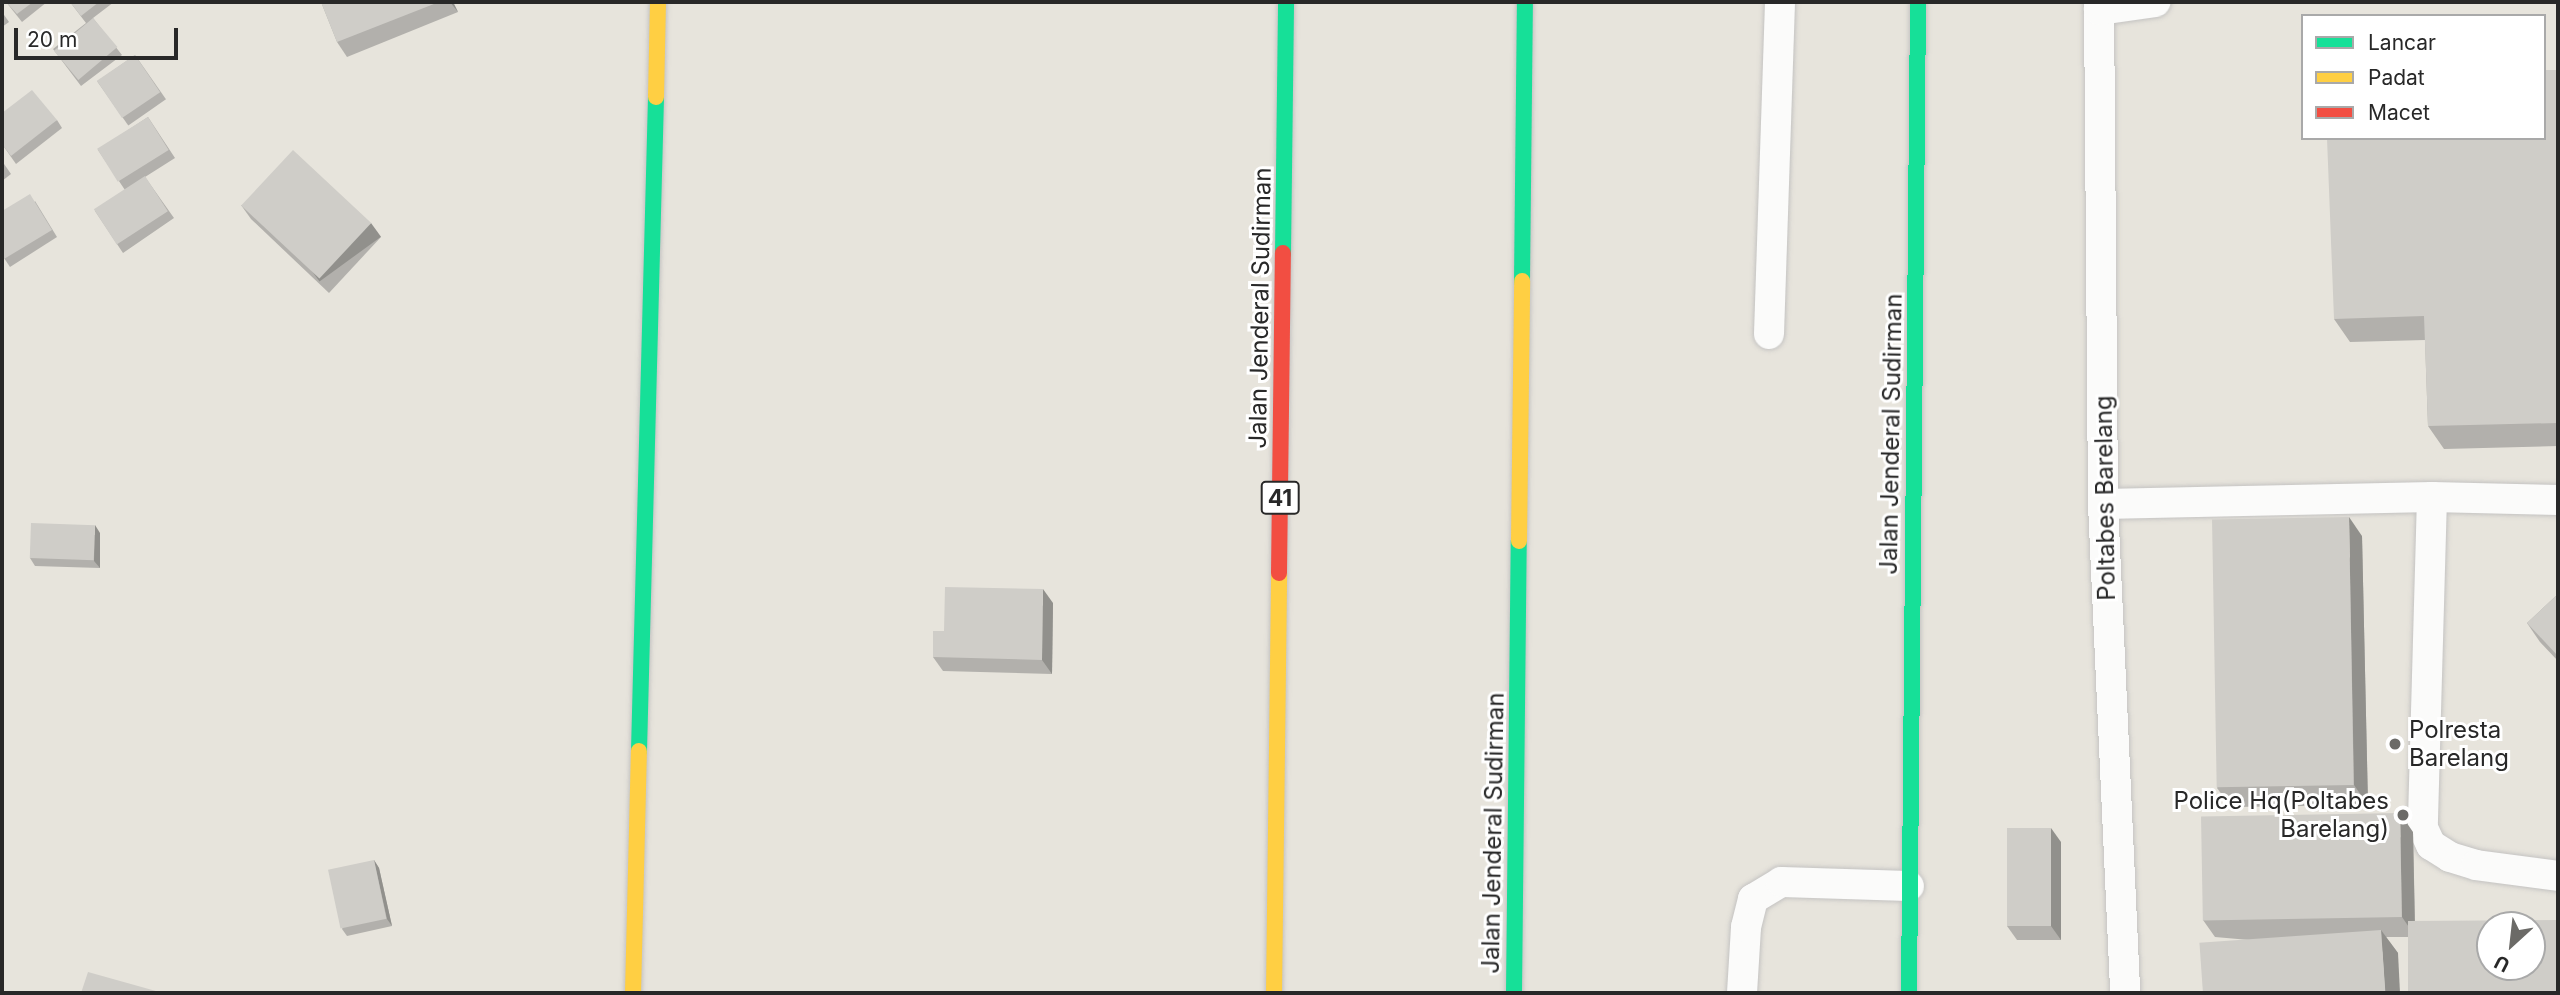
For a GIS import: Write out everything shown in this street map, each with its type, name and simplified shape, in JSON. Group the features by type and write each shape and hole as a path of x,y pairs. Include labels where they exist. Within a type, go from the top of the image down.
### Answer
{"main road":[{"path":"633,993 658,2"},
{"name":"Jalan Jenderal Sudirman","path":"1274,993 1286,2"},
{"name":"Jalan Jenderal Sudirman","path":"1514,993 1525,2"},
{"name":"Jalan Jenderal Sudirman","path":"1909,993 1918,2"}],"lane":[{"path":"1769,334 1780,2"},
{"path":"2099,6 2155,2"},
{"name":"Poltabes Barelang","path":"2099,6 2103,504 2125,993"},
{"path":"2103,504 2432,497 2558,500"},
{"path":"2432,497 2423,828 2431,845 2450,856 2476,865 2558,876"},
{"path":"1742,993 1746,927 1753,899 1781,882 1909,886"}],"building":[{"path":"6,2 33,2 17,14"},
{"path":"70,2 99,2 81,16"},
{"path":"321,2 439,2 337,42"},
{"path":"93,18 117,47 78,80 54,51"},
{"path":"135,55 160,92 122,118 97,81"},
{"path":"2546,70 2558,70 2558,423 2428,426 2424,316 2334,319 2327,140 2546,140"},
{"path":"32,90 57,120 11,156 2,144 2,113"},
{"path":"148,117 169,150 118,182 97,149"},
{"path":"293,150 371,223 319,279 241,206"},
{"path":"145,176 168,211 117,244 94,209"},
{"path":"30,194 52,230 4,259 2,211"},
{"path":"2349,517 2354,785 2217,787 2212,519"},
{"path":"31,523 95,525 94,560 30,558"},
{"path":"945,587 1043,589 1042,660 933,657 933,631 944,631"},
{"path":"2558,594 2558,656 2527,623"},
{"path":"2400,813 2402,917 2203,920 2201,816"},
{"path":"2007,828 2051,828 2051,926 2007,926"},
{"path":"374,860 386,919 341,928 328,870"},
{"path":"2546,920 2558,920 2558,993 2408,993 2408,921 2476,921 2476,981 2546,981"},
{"path":"2381,930 2385,993 2203,993 2199,943"},
{"path":"88,972 163,993 81,993"}],"traffic: fast":[{"path":"1283,253 1286,2"},
{"path":"1522,281 1525,2"},
{"path":"1909,993 1918,2"},
{"path":"639,751 656,97"},
{"path":"1514,993 1519,541"}],"traffic: slow":[{"path":"656,97 658,2"},
{"path":"1519,541 1522,281"},
{"path":"1274,993 1279,573"},
{"path":"633,993 639,751"}],"traffic: jam":[{"path":"1279,573 1283,253"}],"place":[{"name":"Polresta Barelang","path":"2395,744"},
{"name":"Police Hq(Poltabes Barelang)","path":"2403,815"}]}
